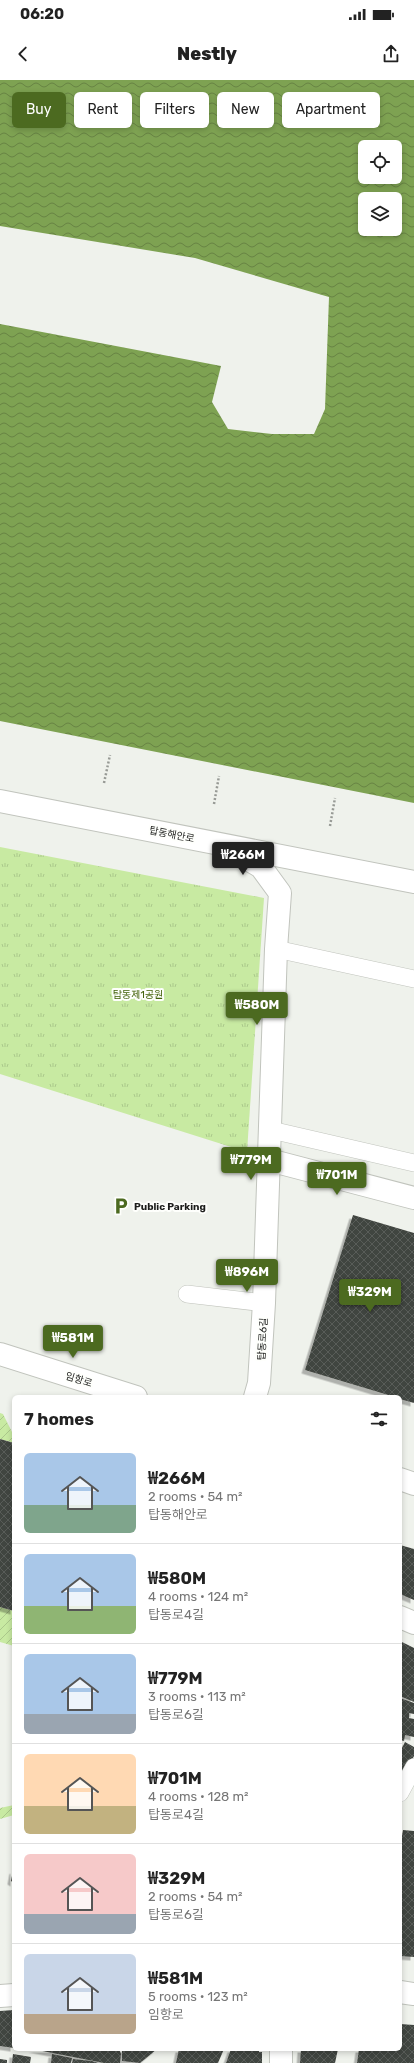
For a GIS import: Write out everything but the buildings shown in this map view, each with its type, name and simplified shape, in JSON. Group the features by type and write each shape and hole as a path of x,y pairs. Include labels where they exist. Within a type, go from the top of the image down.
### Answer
{"street":[{"name":"탑동해안로","path":"0,801 414,882"},
{"name":"탑동로6길","path":"220,843 261,867 280,893 276,949 264,1303 259,1383 256,1395"},
{"path":"269,1160 414,1198"},
{"name":"임항로","path":"0,1354 130,1395"},
{"path":"402,1480 414,1484"},
{"path":"402,1618 414,1623"},
{"path":"402,1992 414,1994"},
{"path":"0,1996 12,1995"},
{"path":"281,2051 281,2063"}],"lane":[{"path":"276,949 414,979"},
{"path":"271,1130 414,1163"},
{"path":"186,1294 264,1303"},
{"path":"402,1792 414,1767"}],"path":[{"path":"104,783 110,755"},
{"path":"214,804 219,776"},
{"path":"330,826 335,798"}],"green space":[{"name":"탑동제1공원","path":"0,847 264,898 247,1152 0,1074"},
{"path":"0,1413 3,1414 12,1432 12,1442 0,1439"},
{"path":"0,1607 12,1610 12,1645 0,1642"},
{"path":"12,1805 12,1816 0,1819 0,1808"}],"water":[{"path":"0,80 414,80 414,803 0,721"}],"pier":[{"path":"0,226 195,258 329,297 325,409 314,434 272,434 228,429 212,402 221,366 0,324"}],"place":[{"name":"Public Parking","path":"121,1206"}]}
